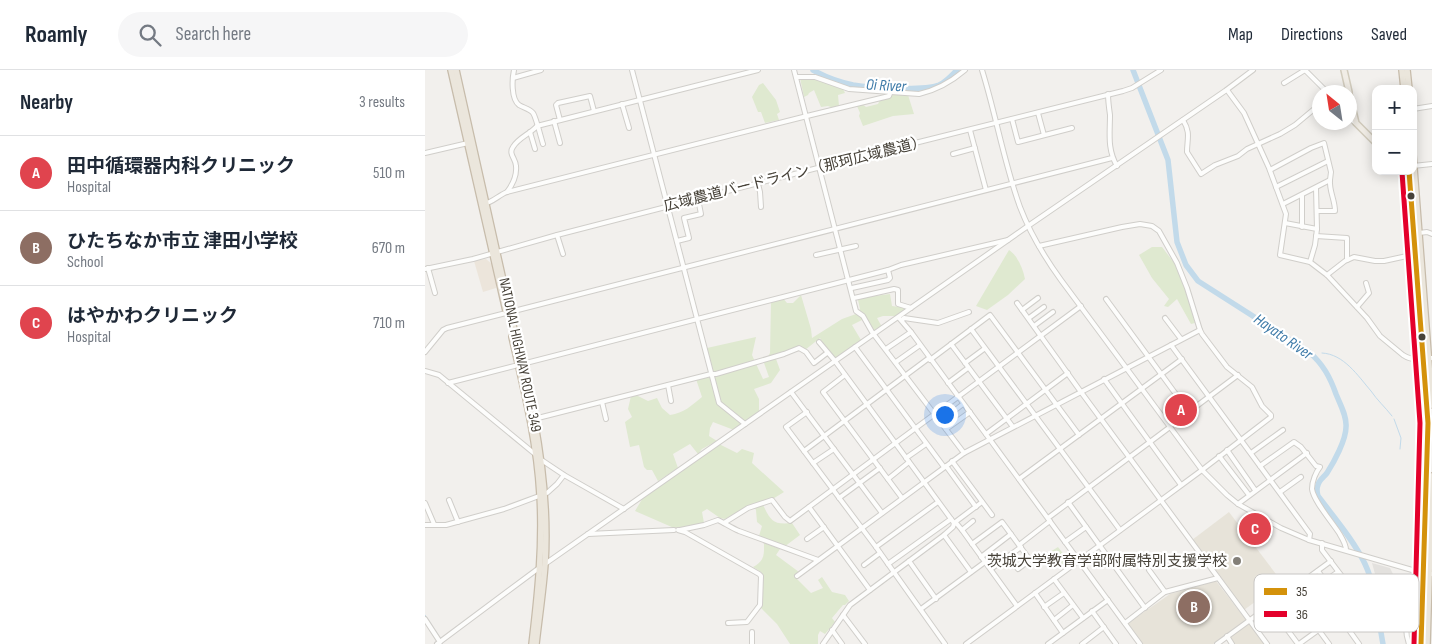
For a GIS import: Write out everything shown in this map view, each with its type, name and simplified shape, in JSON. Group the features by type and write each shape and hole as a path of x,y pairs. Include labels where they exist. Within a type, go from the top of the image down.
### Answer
{"highway":[{"name":"NATIONAL HIGHWAY ROUTE 349","path":"451,70 484,204"},
{"name":"NATIONAL HIGHWAY ROUTE 349","path":"456,70 508,313 534,419 542,494 543,566 536,644"},
{"path":"1402,70 1404,85"},
{"path":"1407,70 1409,85"},
{"path":"1411,175 1419,233 1418,254"},
{"path":"1411,175 1432,405"},
{"path":"1427,644 1430,608 1428,359"},
{"name":"NATIONAL HIGHWAY ROUTE 349","path":"520,364 538,457"},
{"path":"1421,644 1429,573 1432,476"},
{"name":"NATIONAL HIGHWAY ROUTE 349","path":"532,644 543,566"}],"main road":[{"path":"1344,70 1347,85"},
{"path":"1357,124 1372,139"}],"street":[{"path":"515,70 513,78 517,104 532,112 536,117 543,144"},
{"path":"513,78 541,70"},
{"path":"632,70 719,403 745,424"},
{"path":"507,192 515,178 516,166 511,152 512,148 537,126 758,70"},
{"path":"795,70 852,288 856,310 863,316 872,332 887,349 963,453"},
{"path":"797,77 799,70"},
{"path":"797,77 815,77 849,89 919,94 947,85 965,70"},
{"path":"989,70 982,71 1012,184 1028,226 1047,262 1202,470 1238,504 1281,528 1309,540 1429,573"},
{"name":"広域農道バードライン（那珂広域農道）","path":"427,269 1132,88 1161,70"},
{"path":"425,619 439,643 588,534 855,347 900,319 911,308 1227,90 1253,70"},
{"path":"1284,83 1305,70 1320,85"},
{"path":"1227,90 1244,114 1270,170 1283,204 1286,214 1281,255 1310,262 1327,275 1367,318 1380,336 1403,355 1413,359 1428,359"},
{"path":"484,204 507,192 889,96 891,91"},
{"path":"1108,94 1110,114 1109,144 1112,158 1117,166"},
{"path":"560,120 557,103 590,96 593,111"},
{"path":"622,104 629,128"},
{"path":"1417,109 1432,106"},
{"path":"1183,120 1189,133 1187,152 1201,174 1215,165 1239,156 1247,149 1280,134 1312,111"},
{"path":"1038,113 1044,135"},
{"path":"1012,119 1018,142 1073,128"},
{"path":"555,121 560,143"},
{"path":"970,130 986,190"},
{"path":"530,132 535,149"},
{"path":"425,153 468,143"},
{"path":"1270,170 1324,143 1331,172 1330,186 1335,210 1317,211"},
{"path":"953,154 975,148"},
{"path":"425,352 443,330 447,328 1112,158"},
{"path":"1277,188 1328,161"},
{"path":"1417,166 1432,164"},
{"path":"1283,204 1330,180"},
{"path":"757,184 760,192 761,207"},
{"path":"1310,262 1315,246 1317,229 1316,188"},
{"path":"1302,195 1302,227"},
{"path":"677,241 689,238 684,218 701,214 698,199"},
{"path":"1285,223 1317,229"},
{"path":"966,644 1162,500 1271,417 1262,406 1253,387 1227,367 1200,330 1177,263 1159,231 1152,226 1140,224 1039,246"},
{"path":"1419,233 1427,232 1432,234"},
{"path":"557,235 563,254"},
{"path":"1316,236 1347,238 1347,260"},
{"path":"448,383 1011,238"},
{"path":"816,255 856,246"},
{"path":"1327,275 1337,266 1354,258 1384,261 1418,254"},
{"path":"427,269 435,293"},
{"path":"852,288 888,280 890,278 888,270"},
{"path":"1357,307 1369,293 1366,283"},
{"path":"854,298 894,289 899,294 898,304 911,308"},
{"path":"1022,310 1037,298"},
{"path":"1105,299 1189,412"},
{"path":"1017,303 1254,627"},
{"path":"724,523 747,508 773,500 790,521 1081,306"},
{"path":"1029,318 1044,307"},
{"path":"1423,309 1432,307"},
{"path":"900,319 938,323 969,312"},
{"path":"1034,326 1053,312"},
{"path":"805,451 886,389 990,315 1079,435"},
{"path":"1165,318 1181,339"},
{"path":"900,319 1139,642 1133,644"},
{"path":"971,329 1120,530"},
{"path":"797,576 963,453 1200,330"},
{"path":"887,349 911,332"},
{"path":"819,342 1017,606"},
{"path":"951,344 1013,427"},
{"path":"896,362 920,345"},
{"path":"1171,345 1310,534 1309,540"},
{"path":"855,347 926,444 976,507"},
{"path":"534,419 716,374 799,348 806,352 814,363 827,353"},
{"path":"965,363 984,349"},
{"path":"1019,479 1182,359"},
{"path":"948,383 969,368"},
{"path":"425,371 439,375 538,457 564,475 624,509"},
{"path":"986,434 1068,373"},
{"path":"845,375 823,392 902,498"},
{"path":"991,569 1009,556 1068,502 1238,376"},
{"path":"1104,380 1181,485"},
{"path":"667,385 671,401"},
{"path":"791,392 882,513"},
{"path":"601,402 606,419"},
{"path":"940,422 963,404"},
{"path":"807,412 786,427 876,547 945,644"},
{"path":"946,429 970,412"},
{"path":"1251,453 1283,430"},
{"path":"1260,466 1294,442 1301,447 1316,466 1319,466 1315,473 1312,488 1348,551"},
{"path":"906,458 926,444"},
{"path":"813,464 834,449"},
{"path":"1227,450 1255,490"},
{"path":"1238,504 1307,454"},
{"path":"1219,456 1249,495"},
{"path":"952,461 992,514"},
{"path":"888,479 909,462"},
{"path":"839,498 880,468"},
{"path":"425,525 447,525 504,509 547,493 564,475"},
{"path":"1280,492 1301,477"},
{"path":"449,500 458,522"},
{"path":"876,547 938,502"},
{"path":"888,564 983,502"},
{"path":"1068,502 1145,608"},
{"path":"425,503 434,524"},
{"path":"809,507 870,590"},
{"path":"728,623 747,622 760,605 761,576 685,532 678,530 685,530 718,520 734,529 818,560"},
{"path":"823,644 850,606 953,527 952,521"},
{"path":"961,530 973,521"},
{"path":"972,544 1002,522 1030,560 1018,568 1009,556"},
{"path":"807,539 824,527"},
{"path":"1065,542 1086,527"},
{"path":"588,534 674,530"},
{"path":"981,557 1011,534"},
{"path":"943,535 971,572"},
{"path":"1322,543 1322,550 1338,572 1335,574"},
{"path":"864,565 880,553"},
{"path":"1314,574 1331,561"},
{"path":"909,562 936,599"},
{"path":"921,609 985,562"},
{"path":"1149,570 1165,592"},
{"path":"1125,623 1165,592 1218,578"},
{"path":"1054,579 1083,618"},
{"path":"1035,593 1063,633"},
{"path":"1044,607 1064,593"},
{"path":"1048,644 1108,600"},
{"path":"1054,620 1073,605"},
{"path":"1092,611 1116,644"},
{"path":"843,615 865,644"},
{"path":"1217,644 1254,616"},
{"path":"1082,644 1104,628"},
{"path":"832,630 842,644"},
{"path":"752,632 752,644"},
{"path":"1258,632 1267,644"},
{"path":"1289,632 1298,644 1315,632"},
{"path":"1321,632 1329,644"},
{"path":"1350,632 1359,644"},
{"path":"1405,632 1409,644"},
{"path":"1227,636 1233,644"},
{"path":"1089,638 1094,644"}],"shaded area":[{"path":"486,259 492,264 496,288 483,292 474,261"},
{"name":"茨城大学教育学部附属特別支援学校","path":"1229,512 1276,574 1254,574 1254,603 1244,610 1192,540"},
{"path":"1372,563 1390,568 1393,574 1375,574"},
{"path":"1216,581 1246,620 1213,644 1143,644 1127,624 1170,594"},
{"path":"1249,621 1254,628 1254,632 1257,632 1266,644 1234,644 1229,636"}],"green space":[{"path":"800,78 814,78 843,89 845,93 838,95 839,106 833,108 828,106 821,107 814,90 804,97"},
{"path":"763,83 776,100 780,112 777,114 779,120 765,123 761,112 758,112 752,97 759,85"},
{"path":"886,95 908,95 914,114 893,116 863,126 857,106 862,104 866,107 878,104"},
{"path":"1152,247 1162,247 1175,264 1195,323 1191,324 1177,299 1168,307 1164,306 1169,299 1152,278 1139,255"},
{"path":"1009,250 1020,263 1025,279 1008,295 987,310 976,306"},
{"path":"890,294 892,306 908,308 898,316 877,318 882,327 875,332 866,318 852,325 861,340 835,359 820,338 805,350 799,346 779,354 776,359 780,370 771,383 754,389 759,399 759,413 734,430 713,422 709,436 717,441 702,449 698,454 690,444 673,454 678,468 658,481 652,470 647,470 644,467 639,445 630,447 625,422 632,417 628,409 631,396 636,395 648,401 657,398 662,408 670,415 687,409 702,397 696,379 712,376 707,348 756,337 752,355 763,379 769,377 764,363 770,353 771,301 782,297 787,303 793,303 801,295 812,338 842,319 856,314 860,309 858,300"},
{"path":"719,444 737,453 742,449 754,453 752,463 784,492 763,505 773,521 792,523 800,535 784,547 759,536 762,526 757,522 756,510 752,504 725,519 720,518 707,509 702,512 704,523 679,529 635,511 644,496"},
{"path":"764,543 780,549 776,555 799,572 795,577 811,593 823,588 818,580 822,577 832,592 845,595 849,601 832,618 835,622 825,634 820,631 818,644 790,644 777,624 760,607 763,576 761,572 753,567 762,560"},
{"path":"1058,547 1068,560 1061,566 1050,552"}],"waterway":[{"name":"Oi River","path":"813,70 832,79 853,85 884,88 932,87 939,85 957,70"},
{"name":"Hayato River","path":"1133,70 1168,160 1177,242 1186,265 1198,281 1309,352 1322,366 1331,382 1344,414 1345,432 1336,457 1327,473 1320,480 1317,493 1350,538 1369,574"},
{"path":"1322,353 1337,357 1350,367 1392,416"},
{"path":"1394,419 1401,438 1400,449"},
{"path":"425,615 440,638"},
{"name":"Hayato River","path":"1381,632 1383,644"}],"transit line":[{"name":"36","path":"1402,175 1420,423 1416,574"},
{"name":"35","path":"1409,175 1428,423 1421,644"},
{"name":"36","path":"1414,632 1414,644"}],"place":[{"name":"田中循環器内科クリニック","path":"1181,410"},
{"name":"はやかわクリニック","path":"1255,529"},
{"name":"茨城大学教育学部附属特別支援学校","path":"1237,561"},
{"name":"ひたちなか市立 津田小学校","path":"1194,607"}]}
